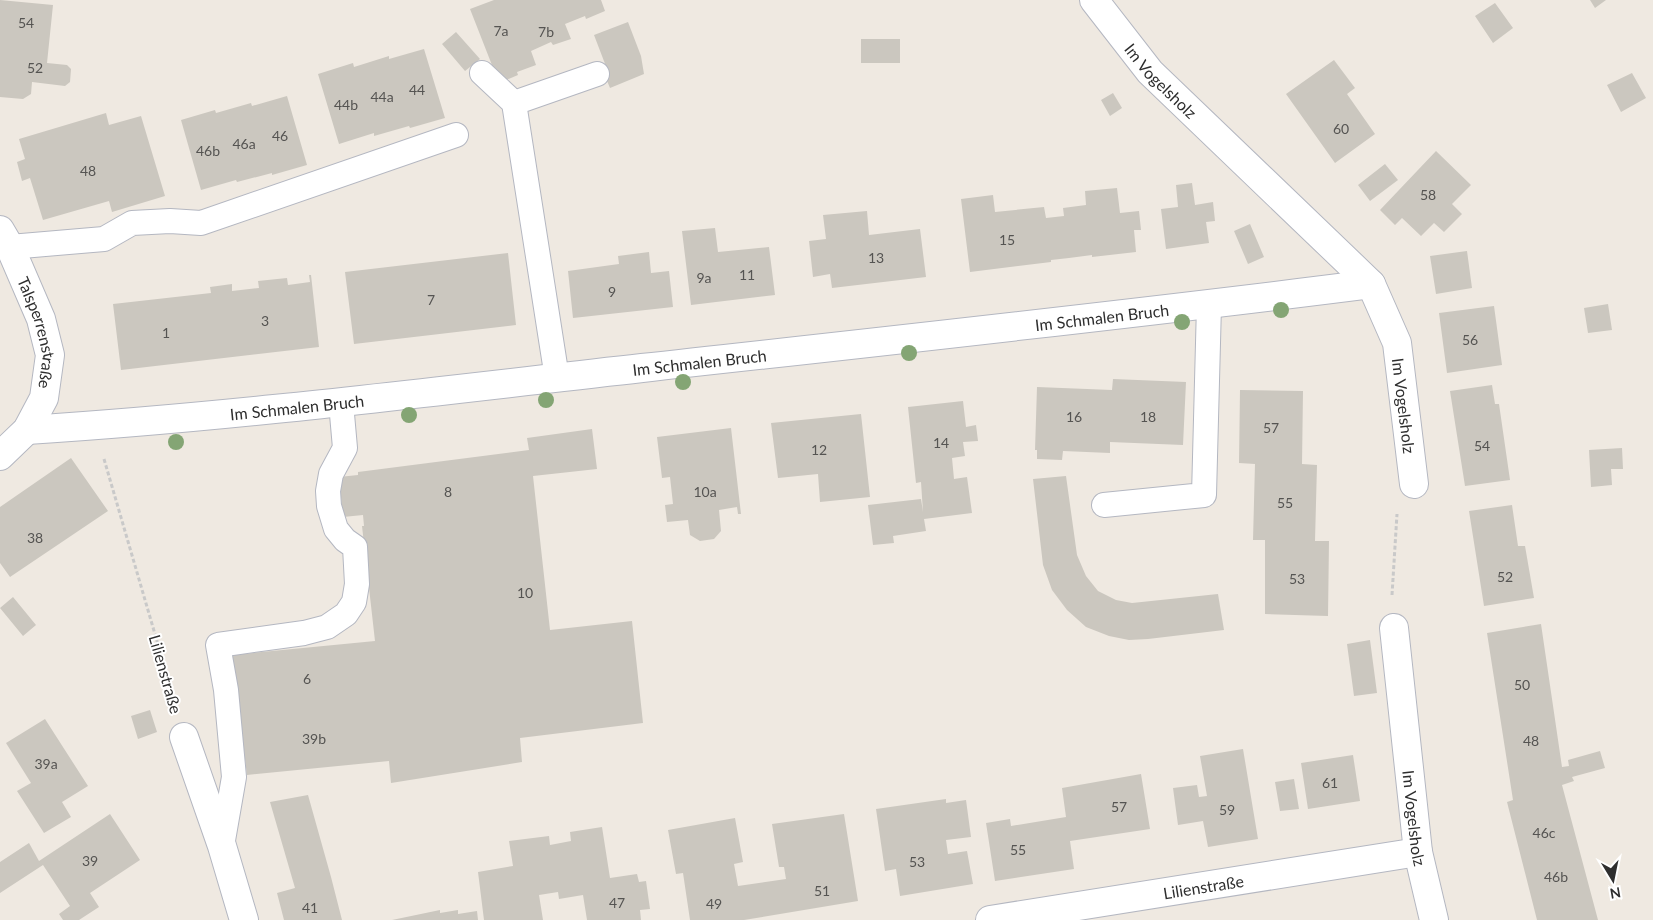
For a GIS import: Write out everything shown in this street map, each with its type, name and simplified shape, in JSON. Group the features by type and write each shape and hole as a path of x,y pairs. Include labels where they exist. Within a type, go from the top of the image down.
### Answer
{"street":[{"name":"Im Vogelsholz","path":"1094,0 1150,72 1371,284 1396,342 1414,484"},
{"name":"Talsperrenstraße","path":"0,456 27,430 44,398 50,355 41,319 5,239"},
{"name":"Im Schmalen Bruch","path":"27,430 94,426 341,403 1209,305 1371,284"},
{"name":"Im Vogelsholz","path":"1394,628 1418,852 1434,920"},
{"path":"184,737 222,846 244,920"},
{"name":"Lilienstraße","path":"990,920 1418,852"}],"lane":[{"path":"482,73 514,103 556,378"},
{"path":"514,103 597,74"},
{"path":"5,239 104,239 132,223 170,221 201,223 456,135"},
{"path":"1104,505 1204,495 1209,305"},
{"path":"222,846 234,777 226,690 218,645 304,634 327,627 346,614 354,602 358,584 355,547 345,540 336,529 328,499 331,474 345,448 341,403"}],"path":[{"name":"Lilienstraße","path":"94,426 184,737"},
{"path":"1394,628 1392,605 1398,504 1414,484"}],"building":[{"path":"0,0 53,5 47,63 67,65 71,69 70,82 65,86 32,82 31,94 23,99 0,97"},
{"path":"494,0 601,0 605,11 586,19 585,16 565,24 571,39 553,45 551,42 531,51 536,65 517,72 518,75 499,83 470,9"},
{"path":"1590,0 1606,0 1595,8"},
{"path":"1495,3 1513,28 1493,43 1475,16"},
{"path":"628,22 641,56 644,74 610,88 603,71 607,69 594,35"},
{"path":"456,32 480,59 465,71 442,44"},
{"path":"861,39 900,39 900,63 861,63"},
{"path":"424,49 445,118 374,136 374,133 339,144 318,74 353,63 354,67 389,56 389,59"},
{"path":"1334,60 1355,88 1347,94 1375,134 1335,163 1286,94"},
{"path":"1632,73 1646,98 1621,112 1607,85"},
{"path":"1113,93 1122,108 1110,116 1101,100"},
{"path":"287,96 307,165 272,175 272,173 237,182 236,180 201,190 181,120 215,110 216,113 251,103 252,106"},
{"path":"106,113 109,125 141,116 165,196 112,212 109,201 43,220 30,178 22,181 17,162 25,159 19,139"},
{"path":"1436,151 1471,185 1452,204 1462,214 1444,232 1434,223 1421,236 1402,218 1395,225 1380,210"},
{"path":"1385,164 1398,180 1370,201 1358,185"},
{"path":"1192,183 1195,205 1213,202 1215,221 1206,222 1209,243 1166,249 1161,209 1178,207 1176,185"},
{"path":"1117,188 1120,213 1139,211 1141,230 1134,230 1136,252 1092,257 1092,255 970,272 961,199 993,195 995,212 1044,207 1046,218 1064,216 1063,208 1086,205 1085,191"},
{"path":"867,211 869,235 920,229 926,277 832,288 830,274 813,277 809,241 826,239 823,215"},
{"path":"1250,224 1264,257 1248,264 1234,231"},
{"path":"715,228 718,252 769,247 775,295 691,305 682,231"},
{"path":"1467,251 1472,288 1436,294 1430,256"},
{"path":"649,252 651,273 669,271 673,307 573,318 568,271 619,264 618,256"},
{"path":"508,253 516,325 354,344 345,272"},
{"path":"309,275 311,275 319,347 121,370 113,304 211,293 210,287 232,284 232,291 259,288 258,281 287,278 288,285 310,282"},
{"path":"1608,304 1612,330 1588,333 1584,308"},
{"path":"1494,306 1502,365 1447,373 1439,313"},
{"path":"1113,379 1186,382 1183,445 1110,442 1110,453 1063,451 1062,460 1037,459 1037,450 1035,450 1037,387 1112,390"},
{"path":"1492,385 1495,404 1499,404 1510,480 1465,486 1450,391"},
{"path":"1240,390 1303,391 1302,464 1317,465 1315,541 1329,541 1328,616 1265,614 1265,540 1253,540 1255,464 1239,463"},
{"path":"963,401 966,427 976,425 978,441 963,442 965,456 952,458 954,479 967,477 972,513 924,519 926,531 893,536 894,543 873,545 868,505 921,499 923,512 921,482 916,483 908,407"},
{"path":"861,414 870,497 820,502 818,474 778,478 771,423"},
{"path":"731,428 741,514 738,514 737,507 719,510 721,531 714,539 700,541 690,535 688,520 667,522 665,505 673,504 670,477 662,478 657,437"},
{"path":"592,429 597,469 533,476 550,630 632,621 643,723 520,738 522,762 391,783 389,761 247,775 232,655 375,641 362,526 364,526 363,515 343,517 339,477 358,475 358,472 529,450 527,438"},
{"path":"1622,448 1623,469 1611,469 1612,485 1591,487 1589,450"},
{"path":"71,458 108,511 10,577 0,563 0,507"},
{"path":"1066,476 1077,555 1086,576 1098,591 1116,600 1132,603 1218,594 1224,630 1129,640 1109,636 1086,627 1067,610 1052,590 1043,565 1033,479"},
{"path":"1512,505 1518,546 1525,546 1534,598 1484,606 1469,511"},
{"path":"13,597 36,625 23,636 0,608"},
{"path":"1541,624 1562,767 1569,766 1568,760 1600,751 1605,768 1572,777 1574,781 1562,785 1598,920 1537,920 1507,802 1513,800 1487,633"},
{"path":"1370,640 1377,693 1354,696 1347,644"},
{"path":"150,710 157,732 138,739 131,716"},
{"path":"45,719 88,786 62,802 71,817 44,833 17,791 31,783 6,743"},
{"path":"1243,749 1258,839 1208,847 1203,821 1178,825 1173,788 1197,785 1199,797 1207,796 1200,756"},
{"path":"1353,755 1360,801 1308,809 1301,763"},
{"path":"1141,774 1150,829 1070,841 1074,869 995,881 986,823 1010,819 1011,826 1066,817 1062,788"},
{"path":"1294,779 1299,809 1280,811 1275,782"},
{"path":"308,795 342,920 284,920 277,893 295,888 270,802"},
{"path":"946,799 946,803 966,800 971,837 946,840 948,854 967,851 973,884 900,896 896,869 885,871 876,809"},
{"path":"110,814 140,860 90,893 99,907 79,920 63,920 59,914 70,906 43,865 0,893 0,862 29,843 39,861"},
{"path":"844,814 858,901 744,920 690,920 683,873 676,874 668,830 735,818 743,862 734,864 738,886 786,879 784,867 779,867 772,824"},
{"path":"602,827 610,878 637,874 639,882 646,881 650,909 640,910 641,920 587,920 583,895 559,899 558,892 539,895 543,920 484,920 478,872 513,866 509,841 549,836 550,845 571,841 570,832"},
{"path":"440,910 440,913 458,910 458,914 477,911 478,920 392,920"}]}
